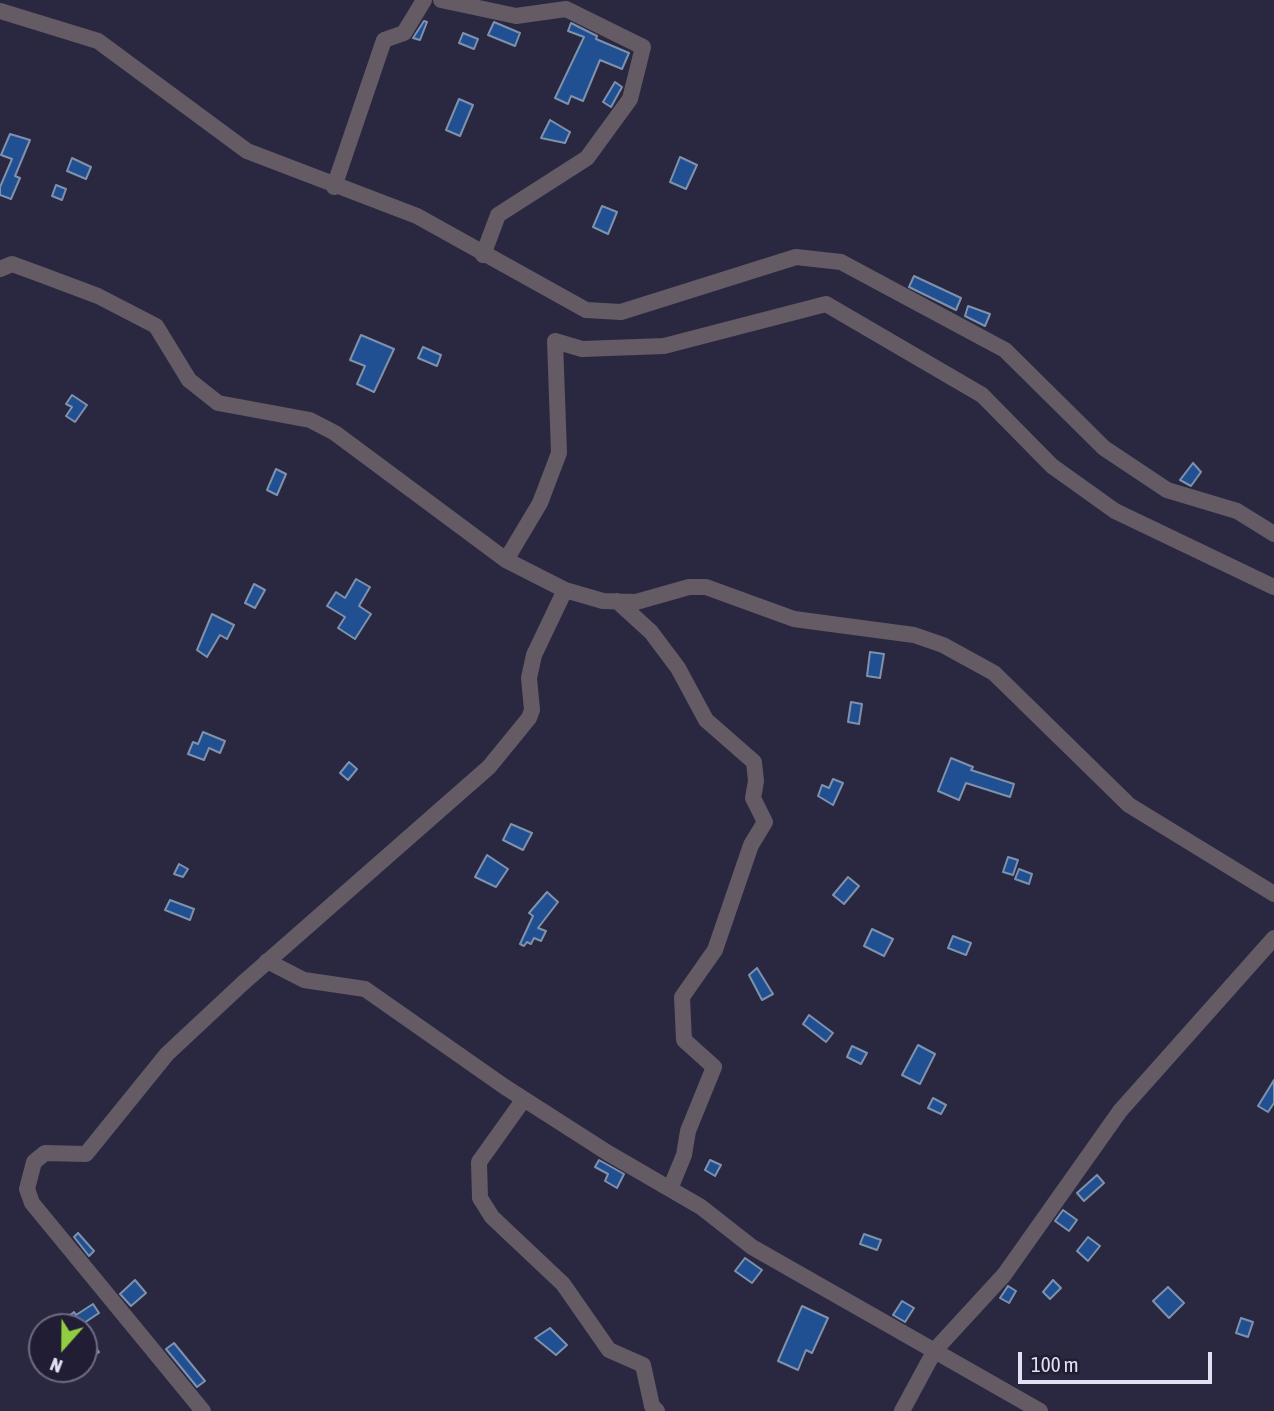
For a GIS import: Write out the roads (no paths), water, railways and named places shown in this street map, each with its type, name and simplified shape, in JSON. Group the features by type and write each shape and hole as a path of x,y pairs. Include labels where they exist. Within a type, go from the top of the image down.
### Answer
{"street":[{"path":"334,187 384,40 404,33 424,0"},
{"path":"441,0 516,16 566,9 643,47 630,99 600,141 587,158 498,215 484,255"},
{"path":"0,11 98,41 247,151 334,187 417,216 586,310 621,312 796,257 841,262 1004,350 1104,448 1167,490 1237,511 1274,534"},
{"path":"0,269 12,264 98,296 156,326 190,380 218,403 310,420 335,433 506,560 565,590 603,601 636,601 689,587 706,587 794,619 914,635 943,645 994,673 1129,805 1274,894"},
{"path":"506,560 540,503 559,453 555,341 582,349 664,346 826,304 982,395 1052,466 1115,511 1274,587"},
{"path":"203,1411 32,1203 27,1189 34,1162 46,1153 86,1154 167,1054 267,961 489,767 529,718 532,710 529,678 534,655 565,590"},
{"path":"617,601 651,632 678,668 706,720 754,762 756,781 752,798 765,822 751,845 715,950 682,997 684,1040 714,1067 688,1130 684,1155 670,1189"},
{"path":"902,1411 935,1350 1004,1275 1120,1111 1274,938"},
{"path":"267,961 304,979 365,989 524,1099 701,1207 752,1247 1040,1411"},
{"path":"524,1099 480,1162 480,1198 508,1233 563,1284 609,1350 643,1365 652,1406 657,1411"}]}
